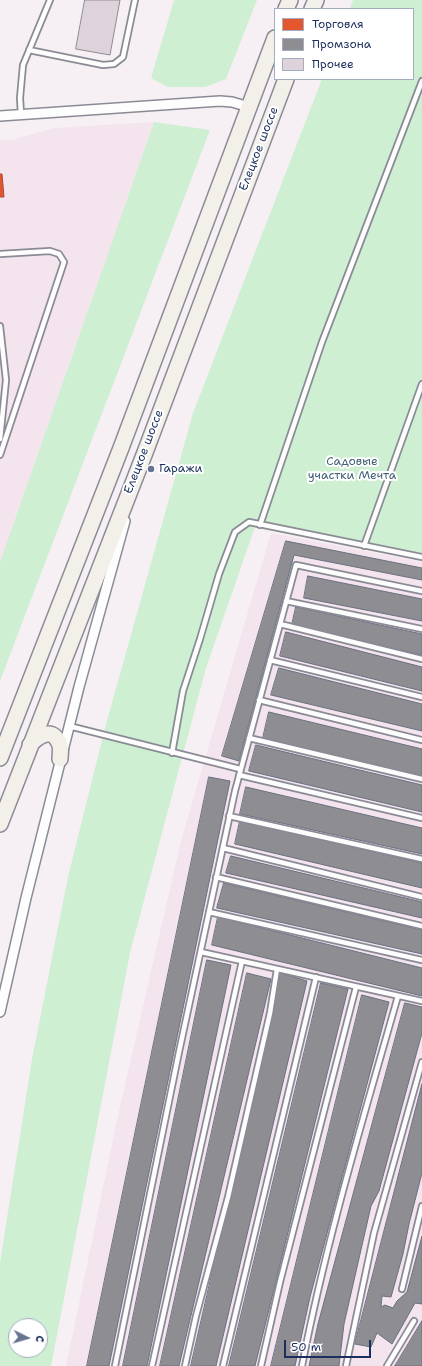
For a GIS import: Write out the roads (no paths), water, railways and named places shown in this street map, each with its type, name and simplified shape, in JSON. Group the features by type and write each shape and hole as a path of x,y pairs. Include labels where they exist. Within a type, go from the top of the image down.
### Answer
{"main road":[{"name":"Елецкое шоссе","path":"0,758 121,448 274,41"},
{"name":"Елецкое шоссе","path":"0,824 29,746 144,455 286,80"},
{"path":"29,746 40,735 46,734 54,736 58,740 60,747 60,760"}],"street":[{"path":"0,116 220,101 232,102 249,107"},
{"path":"0,1012 60,760 144,455"}],"lane":[{"path":"21,114 20,98 23,64 50,0"},
{"path":"29,50 103,65 114,64 123,57 135,0"},
{"path":"260,525 322,342 422,81"},
{"path":"0,254 50,251 59,254 64,262 0,455"},
{"path":"0,326 6,380 0,439"},
{"path":"364,546 422,384"},
{"path":"172,752 183,691 219,574 235,532 249,522 422,557"},
{"path":"115,1366 229,816 240,769 296,565 422,590"},
{"path":"286,601 422,629"},
{"path":"280,624 422,659"},
{"path":"270,660 422,697"},
{"path":"259,700 422,740"},
{"path":"69,726 240,769"},
{"path":"249,738 422,779"},
{"path":"239,775 422,818"},
{"path":"229,816 422,859"},
{"path":"222,848 422,897"},
{"path":"216,877 422,926"},
{"path":"209,912 422,960"},
{"path":"201,952 422,1001"},
{"path":"152,1366 242,961"},
{"path":"185,1366 198,1309 228,1197 270,1013 277,969"},
{"path":"223,1366 316,978"},
{"path":"261,1366 282,1274 356,987"},
{"path":"302,1366 312,1311 338,1208 398,996"},
{"path":"346,1366 374,1233 422,1062"},
{"path":"402,1289 422,1206"},
{"path":"387,1366 414,1321"}],"place":[{"name":"Гаражи","path":"151,469"}],"park label":[{"name":"Садовые участки Мечта","path":"352,469"}]}
